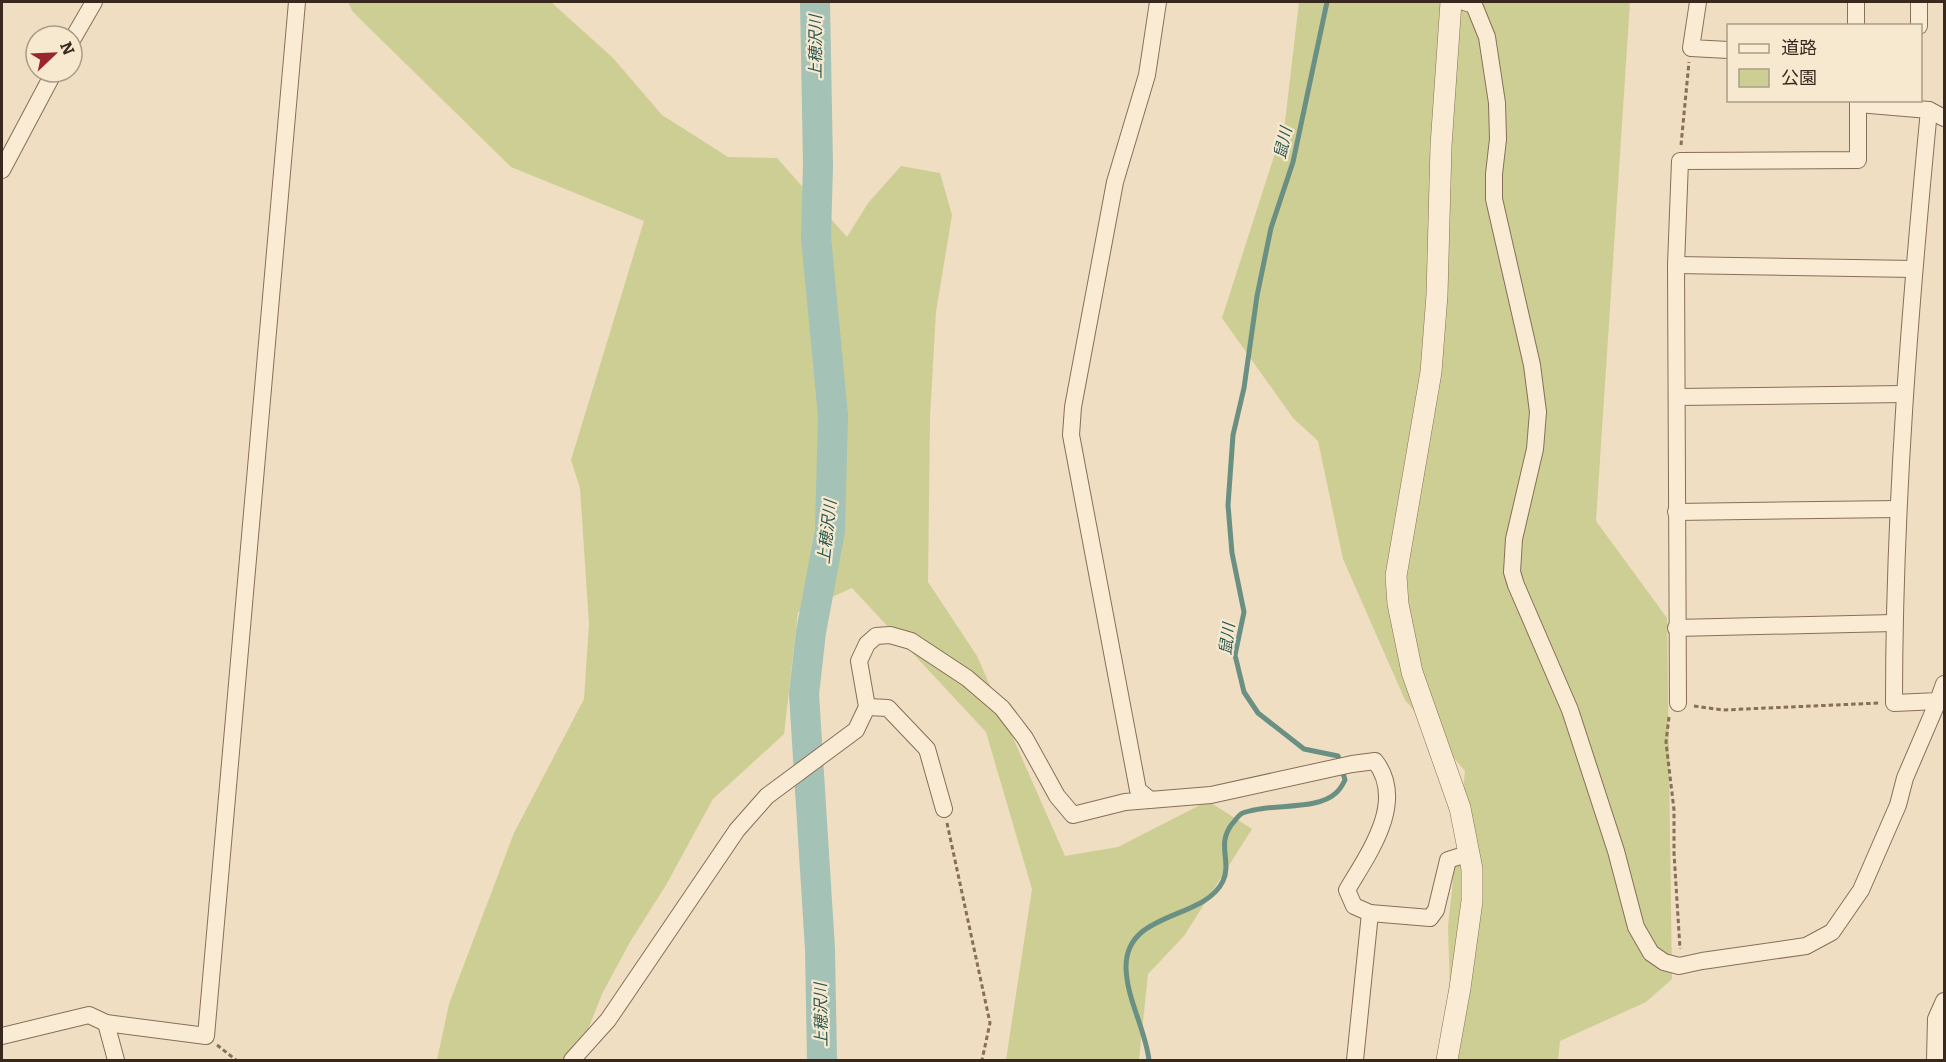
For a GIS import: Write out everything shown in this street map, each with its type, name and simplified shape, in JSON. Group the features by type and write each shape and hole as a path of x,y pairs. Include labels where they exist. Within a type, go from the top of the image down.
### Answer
{"street":[{"path":"81,24 94,2"},
{"path":"2,1036 89,1015 106,1023 206,1036 297,2"},
{"path":"1149,799 1138,790 1071,435 1073,407 1115,182 1147,75 1158,2"},
{"path":"1447,1060 1472,901 1472,869 1460,808 1412,672 1398,604 1396,576 1431,372 1437,295 1441,146 1451,2"},
{"path":"1464,2 1474,5 1487,37 1497,103 1498,139 1494,199 1532,365 1538,412 1535,449 1514,539 1512,572 1515,585 1570,710 1616,851 1636,927 1651,954 1664,963 1679,966 1806,946 1832,932 1861,890 1898,806 1905,778 1944,684"},
{"path":"1698,2 1691,48 1727,50"},
{"path":"1856,2 1857,24"},
{"path":"1919,2 1919,24"},
{"path":"2,170 48,84"},
{"path":"1678,703 1676,265 1680,161 1858,160 1858,102 1922,106 1944,118"},
{"path":"1922,106 1898,509 1894,703 1938,700"},
{"path":"1676,265 1914,269"},
{"path":"1678,397 1904,394"},
{"path":"1676,512 1898,509"},
{"path":"1676,628 1894,623"},
{"path":"572,1060 608,1020 737,830 767,796 856,730 867,707 859,661 867,644 876,636 890,635 911,641 967,678 1002,708 1025,738 1057,796 1073,815 1125,802 1211,795 1352,764 1376,761 1383,771 1387,802 1381,831 1347,890 1354,906 1370,913 1430,918 1436,910 1448,860 1470,853"},
{"path":"867,707 888,708 927,749 944,809"},
{"path":"1355,1060 1370,913"},
{"path":"1935,1060 1936,1019 1944,1001"},
{"path":"106,1023 116,1060"}],"path":[{"path":"1680,161 1691,48"},
{"path":"1679,966 1674,810 1666,742 1670,711 1678,703 1723,710 1894,703"},
{"path":"944,809 990,1023 982,1060"},
{"path":"206,1036 236,1060"}],"green space":[{"path":"348,2 551,2 613,58 662,115 728,157 777,158 847,237 868,203 901,166 940,173 952,215 936,312 930,416 928,582 977,656 1065,856 1118,847 1208,801 1252,829 1184,936 1148,974 1139,1060 1006,1060 1032,889 986,732 852,588 798,612 784,734 713,799 602,994 576,1060 437,1060 449,1004 514,833 584,699 589,624 580,488 571,460 644,221 511,167 353,12"},
{"path":"1299,2 1630,2 1596,521 1667,618 1672,979 1646,1002 1560,1041 1558,1060 1452,1060 1448,926 1465,771 1405,700 1343,559 1318,441 1293,418 1222,318 1285,122"}],"waterway":[{"name":"上穂沢川","path":"815,2 818,165 816,237 833,416 830,531 811,632 804,694 820,949 822,1060"},
{"name":"鼠川","path":"1149,1060 1127,980 1129,949 1138,936 1151,926 1200,903 1213,894 1223,881 1225,874 1224,846 1227,832 1241,814 1264,808 1320,802 1337,792 1345,780 1338,756 1304,749 1258,713 1244,692 1235,655 1244,612 1232,553 1228,505 1233,435 1244,388 1257,296 1271,228 1293,162 1327,2"}]}
